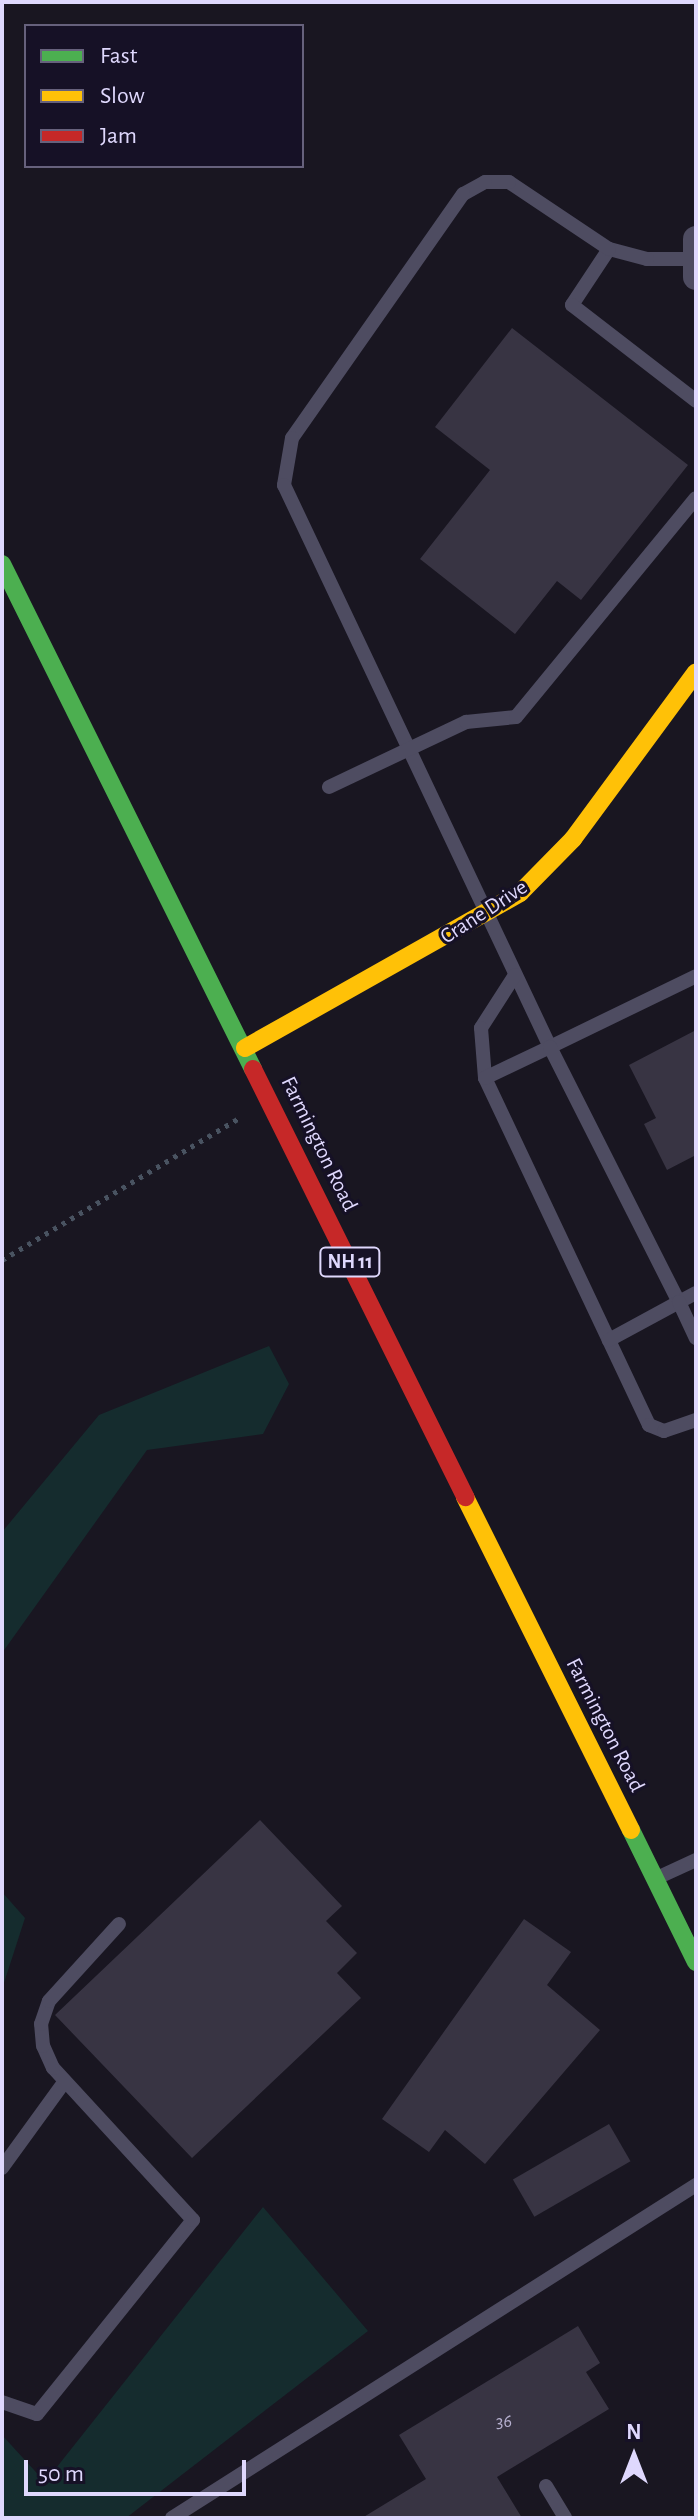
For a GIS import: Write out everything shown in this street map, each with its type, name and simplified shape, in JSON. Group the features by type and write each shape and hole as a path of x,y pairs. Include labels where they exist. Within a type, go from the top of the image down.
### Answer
{"main road":[{"name":"Farmington Road","path":"2,564 271,1100 696,1962"},
{"name":"Crane Drive","path":"245,1048 485,916 520,893 573,839 696,672"}],"lane":[{"path":"695,258 647,259 609,249 509,182 485,182 463,194 292,438 284,485 485,916 696,1338"},
{"path":"609,249 572,305 696,401"},
{"path":"329,787 466,722 516,717 696,498"},
{"path":"515,975 481,1028 485,1078 649,1425 664,1431 696,1420"},
{"path":"485,1078 696,976"},
{"path":"609,1340 696,1293"},
{"path":"655,1879 696,1860"},
{"path":"2,2402 37,2414 193,2220 65,2081 43,2046 49,2001 119,1924"},
{"path":"2,2168 65,2081"},
{"path":"172,2518 696,2185"},
{"path":"546,2486 565,2518"}],"path":[{"path":"2,1260 271,1100"}],"green space":[{"path":"269,1346 289,1384 263,1434 147,1450 2,1653 2,1532 99,1415"},
{"path":"2,1892 25,1918 2,1989"},
{"path":"263,2207 368,2331 126,2518 2,2518 2,2435 45,2482"}],"building":[{"path":"512,328 688,465 581,600 557,581 515,634 420,559 490,470 435,427"},
{"path":"696,1030 696,1155 667,1170 644,1124 656,1118 629,1065"},
{"path":"260,1820 342,1906 326,1921 357,1953 337,1973 361,1998 192,2158 55,2015"},
{"path":"524,1919 571,1952 547,1985 600,2030 485,2164 445,2130 429,2152 382,2119"},
{"path":"609,2124 630,2161 534,2217 513,2180"},
{"path":"578,2326 600,2363 586,2372 609,2409 497,2477 522,2518 362,2518 426,2479 399,2435"}],"traffic: fast":[{"path":"2,564 253,1069"},
{"path":"631,1830 696,1962"}],"traffic: slow":[{"path":"245,1048 520,893 573,839 696,672"},
{"path":"465,1497 631,1830"}],"traffic: jam":[{"path":"253,1069 465,1497"}]}
